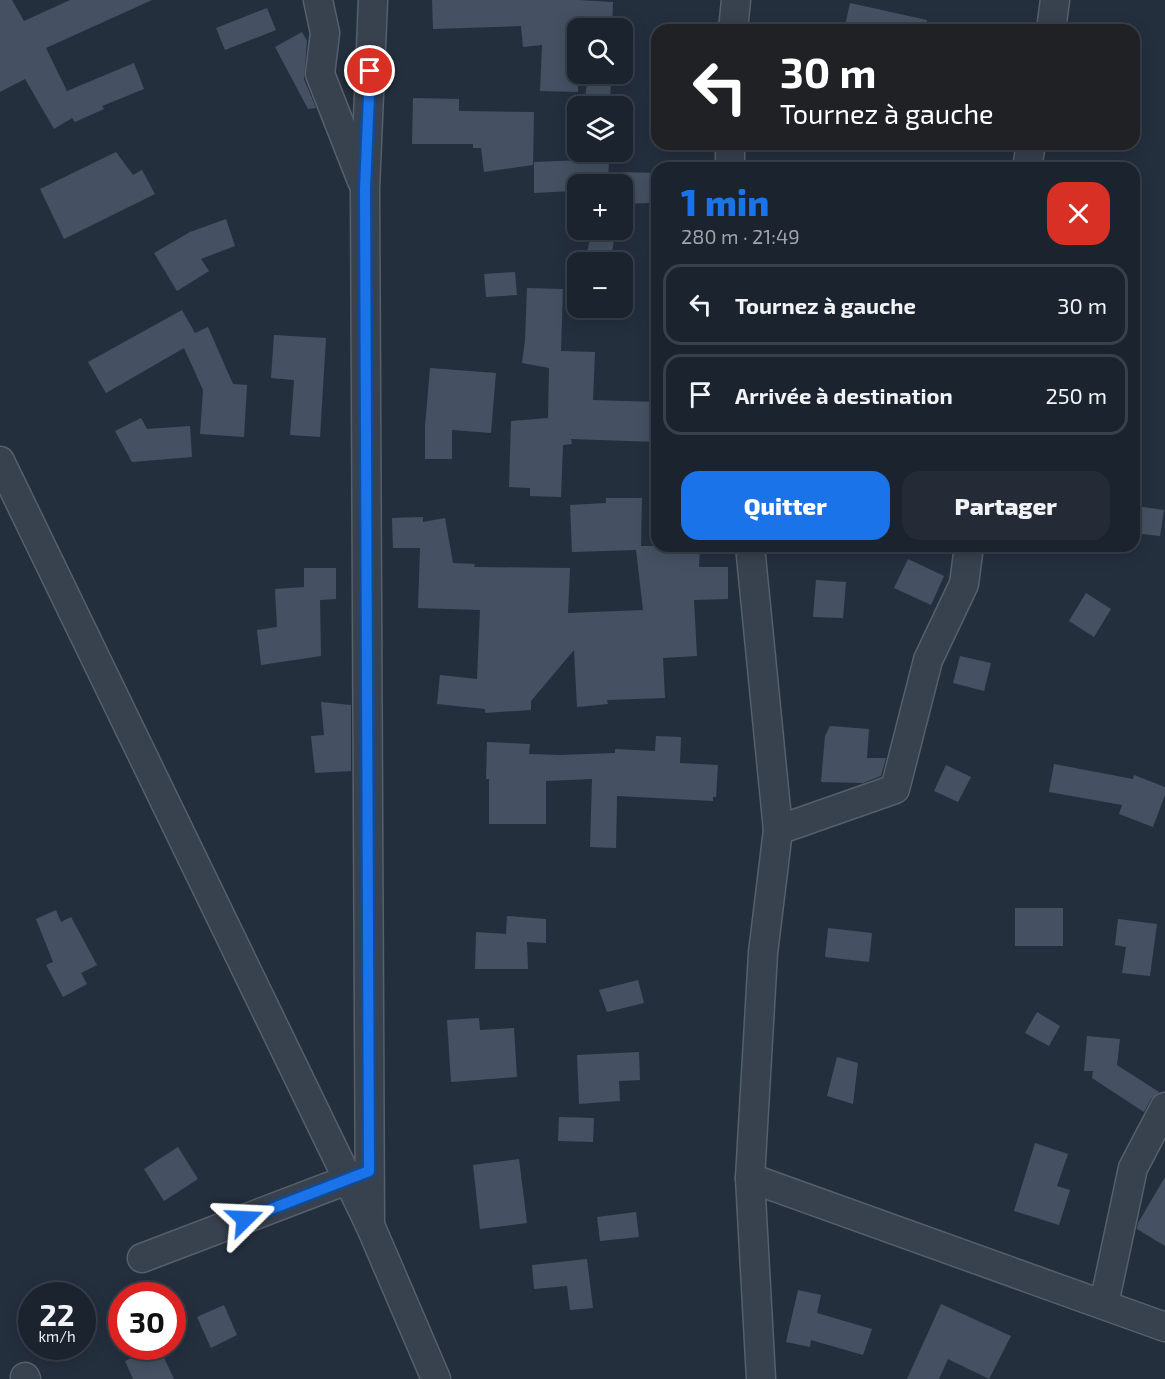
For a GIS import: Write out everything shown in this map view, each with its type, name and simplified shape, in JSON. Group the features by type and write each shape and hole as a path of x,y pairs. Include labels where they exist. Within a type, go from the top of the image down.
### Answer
{"street":[{"path":"318,0 325,33 320,74 365,189"},
{"path":"373,0 365,189 359,1176 370,1225 436,1379"},
{"path":"734,24 736,0"},
{"path":"1052,24 1055,0"},
{"path":"0,461 359,1176"},
{"path":"751,552 777,830 764,953 750,1178 761,1379"},
{"path":"777,830 895,789 928,660 964,584 968,552"},
{"path":"1104,1304 1133,1168 1165,1107"},
{"path":"142,1258 359,1176"},
{"path":"750,1178 1165,1327"}],"building":[{"path":"0,0 12,0 24,21 70,0 152,0 46,48 67,91 134,63 144,89 102,106 104,109 75,122 72,118 54,129 25,79 0,92"},
{"path":"432,0 613,2 612,18 567,18 567,84 578,84 578,92 540,91 542,45 523,47 521,26 433,29"},
{"path":"850,3 927,20 927,24 845,24"},
{"path":"267,8 276,30 225,50 216,28"},
{"path":"302,32 307,41 304,79 316,108 308,109 275,47"},
{"path":"587,84 611,84 610,96 585,96"},
{"path":"413,98 459,99 459,111 534,112 533,165 484,172 481,148 473,148 473,144 412,144"},
{"path":"116,152 133,175 142,170 155,194 64,239 40,189"},
{"path":"534,162 609,162 608,174 567,174 567,191 534,193"},
{"path":"623,172 651,173 650,203 633,204 633,174 623,174"},
{"path":"226,219 235,246 201,259 209,271 177,291 154,253 190,232"},
{"path":"590,240 614,240 612,252 587,252"},
{"path":"515,272 517,295 486,297 484,274"},
{"path":"527,288 563,289 561,351 595,352 593,400 651,402 651,442 571,439 572,444 563,445 561,497 530,496 530,488 509,487 511,421 548,418 549,368 522,363"},
{"path":"182,310 195,333 208,327 233,384 247,385 244,437 200,434 203,390 184,348 106,393 88,362"},
{"path":"274,335 326,338 320,437 290,435 294,380 271,378"},
{"path":"430,368 496,373 491,433 452,430 452,459 425,459 425,426"},
{"path":"141,418 147,429 190,426 192,457 132,462 115,431"},
{"path":"606,498 642,498 641,546 651,546 651,552 700,552 699,567 728,567 728,599 694,600 697,656 663,658 665,698 607,700 608,704 577,707 574,650 531,701 531,710 485,713 485,709 437,704 440,675 477,679 480,610 418,608 420,548 393,548 392,518 423,517 423,522 445,518 453,563 475,564 474,567 570,568 568,613 643,610 636,550 572,552 570,505 606,503"},
{"path":"1140,507 1164,510 1160,536 1140,534"},
{"path":"908,559 944,576 931,605 894,588"},
{"path":"304,568 336,568 336,599 320,600 321,656 261,665 257,630 277,627 275,589 304,587"},
{"path":"816,580 846,582 843,618 813,617"},
{"path":"1086,593 1111,609 1094,637 1069,621"},
{"path":"960,656 991,663 984,691 953,683"},
{"path":"321,702 351,705 351,771 315,773 311,736 324,735"},
{"path":"830,726 869,729 867,758 886,758 881,776 863,783 821,782 825,736"},
{"path":"656,736 681,737 680,763 718,765 716,797 713,797 713,801 617,796 616,848 590,847 592,779 546,781 546,824 489,824 489,779 486,779 487,742 530,744 529,754 560,755 615,753 615,749 655,751"},
{"path":"1054,764 1133,779 1134,775 1165,787 1165,795 1153,827 1119,814 1122,805 1049,792"},
{"path":"946,765 971,777 958,802 934,791"},
{"path":"1015,908 1063,908 1063,946 1015,946"},
{"path":"56,910 61,922 71,917 97,965 81,973 87,984 63,997 46,965 53,962 36,919"},
{"path":"507,916 546,919 546,943 527,942 528,969 475,969 476,932 506,934"},
{"path":"1118,919 1157,924 1150,976 1122,973 1126,947 1115,945"},
{"path":"828,928 872,933 869,962 825,957"},
{"path":"638,980 644,1003 607,1012 599,990"},
{"path":"1037,1012 1060,1026 1049,1046 1025,1033"},
{"path":"479,1018 480,1030 514,1028 517,1077 451,1082 447,1020"},
{"path":"1087,1036 1120,1039 1117,1065 1159,1092 1151,1099 1144,1112 1092,1078 1093,1071 1084,1071"},
{"path":"639,1052 640,1080 619,1081 620,1101 579,1104 577,1055"},
{"path":"837,1057 858,1063 853,1104 827,1096"},
{"path":"559,1117 594,1118 593,1142 558,1141"},
{"path":"1035,1143 1068,1154 1057,1186 1070,1190 1059,1225 1014,1211"},
{"path":"178,1147 198,1179 164,1201 144,1169"},
{"path":"519,1159 527,1223 480,1229 473,1165"},
{"path":"1165,1177 1165,1246 1137,1229 1138,1223"},
{"path":"636,1212 639,1237 600,1241 597,1217"},
{"path":"587,1259 593,1308 570,1310 567,1286 534,1289 532,1265"},
{"path":"798,1290 821,1295 817,1313 872,1329 863,1355 811,1340 810,1347 786,1342"},
{"path":"941,1304 1011,1336 989,1379 948,1359 939,1379 907,1379"},
{"path":"224,1305 237,1335 211,1348 197,1317"},
{"path":"165,1360 174,1379 133,1379 125,1361"}],"route":[{"path":"245,1219 369,1171 365,189 370,71"}]}
